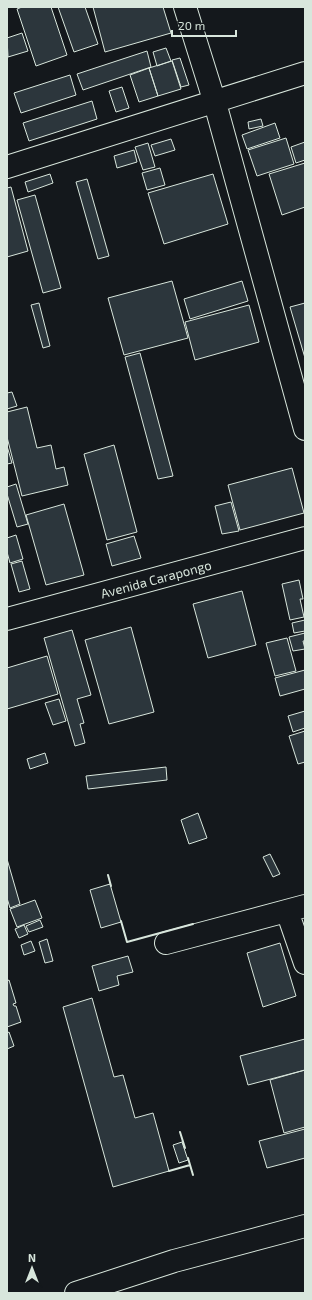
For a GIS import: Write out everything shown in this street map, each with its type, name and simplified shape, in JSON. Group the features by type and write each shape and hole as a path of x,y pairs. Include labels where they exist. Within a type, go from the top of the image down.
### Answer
{"street":[{"path":"185,7 215,103 305,429"},
{"path":"7,167 215,103 305,73"},
{"name":"Avenida Carapongo","path":"7,619 305,538"},
{"path":"166,943 296,908 305,963"},
{"path":"76,1293 174,1261 305,1226"}],"building":[{"path":"22,7 51,7 67,55 36,66 17,9"},
{"path":"58,7 85,7 98,44 74,52"},
{"path":"93,7 163,7 171,33 105,52"},
{"path":"22,33 28,51 8,57 7,38"},
{"path":"166,48 171,61 157,66 153,52"},
{"path":"147,51 151,67 83,90 77,74"},
{"path":"180,58 189,85 181,87 172,60"},
{"path":"172,61 181,89 158,96 149,68"},
{"path":"149,68 158,96 139,102 130,75"},
{"path":"70,75 76,95 21,113 14,93"},
{"path":"122,87 129,108 116,112 109,91"},
{"path":"92,101 97,119 29,141 23,123"},
{"path":"261,119 263,126 249,129 248,122"},
{"path":"275,123 280,138 247,149 242,135"},
{"path":"286,138 294,164 257,176 248,150"},
{"path":"171,139 175,150 155,156 151,145"},
{"path":"305,142 305,160 296,163 291,147"},
{"path":"148,143 155,167 143,170 135,147"},
{"path":"134,150 137,162 117,168 114,156"},
{"path":"305,163 305,207 282,215 269,174"},
{"path":"160,168 165,185 147,190 142,173"},
{"path":"50,174 53,183 28,192 25,182"},
{"path":"213,174 228,224 164,244 148,193"},
{"path":"87,179 109,256 98,259 76,182"},
{"path":"11,187 28,251 7,257 7,188"},
{"path":"35,195 61,288 43,293 17,200"},
{"path":"172,281 188,338 124,355 108,298"},
{"path":"242,281 248,301 190,319 184,299"},
{"path":"39,303 50,346 43,348 31,305"},
{"path":"305,303 305,358 290,307"},
{"path":"249,305 259,342 195,360 185,322"},
{"path":"140,353 173,476 158,479 125,357"},
{"path":"12,392 17,406 7,409 7,393"},
{"path":"27,407 37,448 51,445 56,469 64,467 68,485 22,496 7,437 7,412"},
{"path":"114,445 137,532 107,540 84,454"},
{"path":"7,446 12,463 7,464"},
{"path":"292,468 304,513 240,530 228,485"},
{"path":"16,484 28,524 17,527 7,494 7,487"},
{"path":"231,502 239,531 222,534 215,506"},
{"path":"64,504 84,575 46,585 26,515"},
{"path":"16,535 23,559 10,563 7,552 7,538"},
{"path":"134,536 141,558 112,566 106,544"},
{"path":"22,561 30,589 19,592 11,564"},
{"path":"299,580 303,599 300,599 304,617 290,620 282,584"},
{"path":"242,591 256,645 208,658 193,604"},
{"path":"305,620 305,631 294,633 292,623"},
{"path":"131,627 154,712 109,724 85,640"},
{"path":"72,630 91,695 77,699 84,723 80,724 85,743 75,746 44,638"},
{"path":"305,633 305,641 303,641 305,649 293,651 289,637"},
{"path":"287,638 296,671 275,676 266,643"},
{"path":"47,656 58,694 7,709 7,668"},
{"path":"305,670 305,689 280,696 275,678"},
{"path":"59,699 66,721 53,725 45,703"},
{"path":"305,711 305,728 293,732 288,716"},
{"path":"305,731 305,762 298,764 289,736"},
{"path":"45,753 48,763 30,769 27,759"},
{"path":"166,767 167,780 88,789 86,776"},
{"path":"198,813 207,838 189,844 181,820"},
{"path":"270,854 280,874 273,877 263,857"},
{"path":"7,859 20,904 10,908 7,898"},
{"path":"110,884 121,922 101,928 90,890"},
{"path":"35,900 42,918 17,927 10,909"},
{"path":"40,920 43,927 29,932 26,926"},
{"path":"24,925 28,934 19,938 15,929"},
{"path":"47,939 53,961 45,963 39,942"},
{"path":"31,941 35,951 24,955 21,945"},
{"path":"280,943 296,996 263,1007 247,953"},
{"path":"128,956 133,972 117,976 119,985 99,991 92,966"},
{"path":"9,980 16,1003 13,1004 16,1006 21,1022 7,1027 7,981"},
{"path":"92,998 114,1077 123,1075 135,1118 153,1113 169,1171 113,1187 63,1007"},
{"path":"9,1032 14,1046 7,1049 7,1033"},
{"path":"305,1039 305,1070 248,1085 240,1056"},
{"path":"305,1070 305,1127 284,1133 270,1080"},
{"path":"305,1129 305,1158 267,1168 259,1141"},
{"path":"182,1142 188,1160 179,1163 173,1145"}],"wall":[{"path":"108,875 111,886"},
{"path":"121,921 127,942 193,924"},
{"path":"180,1132 185,1148"},
{"path":"188,1158 193,1175"},
{"path":"169,1171 190,1165"}]}
